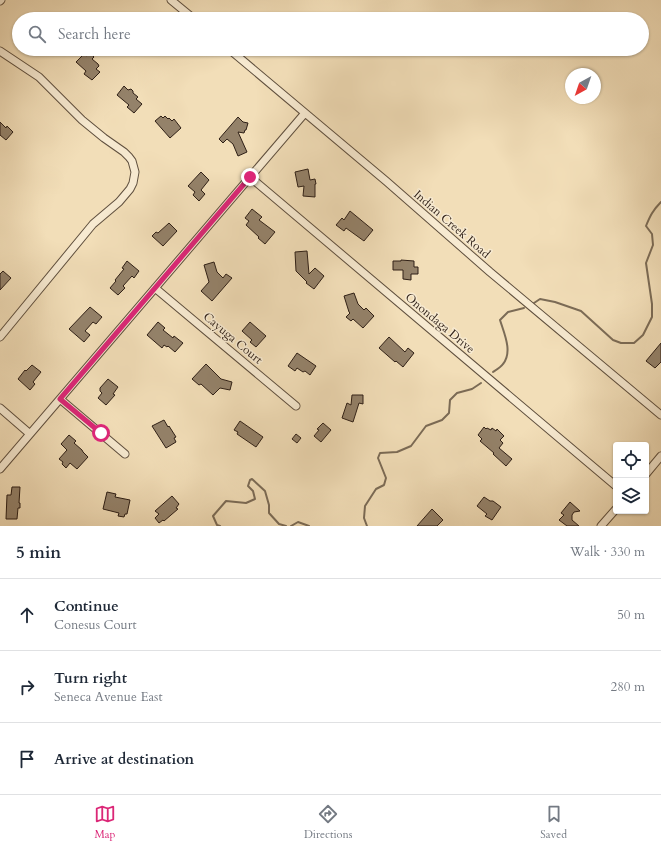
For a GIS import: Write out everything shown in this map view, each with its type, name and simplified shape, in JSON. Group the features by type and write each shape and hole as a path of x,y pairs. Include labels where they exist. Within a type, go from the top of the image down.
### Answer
{"street":[{"path":"171,0 186,12"},
{"path":"0,51 39,77 82,120 129,157 135,172 130,189 119,202 93,224 0,337"},
{"name":"Indian Creek Road","path":"237,56 490,272 661,415"},
{"path":"0,469 305,113"},
{"name":"Onondaga Drive","path":"250,177 613,483"},
{"name":"Cayuga Court","path":"155,288 296,406"},
{"path":"60,399 126,454"},
{"path":"0,408 30,434"},
{"path":"649,470 661,456"},
{"path":"601,526 613,512"}],"building":[{"path":"82,56 93,56 94,57 92,59 99,66 96,69 100,72 92,80 84,74 86,71 76,62"},
{"path":"124,86 128,90 131,89 133,91 133,93 138,97 136,99 142,104 134,113 127,107 129,105 117,95"},
{"path":"161,116 163,118 165,116 172,121 174,119 181,128 170,138 155,121"},
{"path":"238,117 243,122 248,123 244,133 238,132 247,152 238,156 233,144 227,139 223,143 219,139"},
{"path":"0,122 13,132 6,140 0,135"},
{"path":"308,169 310,180 315,179 315,197 303,196 304,186 298,187 295,172"},
{"path":"201,172 209,180 201,190 205,194 199,201 193,195 195,192 188,186"},
{"path":"252,209 262,217 259,220 275,232 265,244 246,225 249,221 245,218"},
{"path":"350,211 373,230 364,241 346,228 344,231 336,225 342,218 344,220"},
{"path":"169,223 177,231 163,246 152,236 156,232 158,233"},
{"path":"307,251 309,274 315,268 324,276 314,289 306,283 307,282 296,271 295,252"},
{"path":"127,261 139,271 134,278 132,276 123,286 125,288 118,295 110,288 124,269 122,268"},
{"path":"393,261 414,261 414,267 418,267 418,274 411,274 411,280 403,279 403,270 393,270"},
{"path":"214,262 217,272 223,278 226,274 232,278 212,301 201,291 209,282 204,265"},
{"path":"3,271 11,278 0,290 0,274"},
{"path":"354,293 358,304 364,310 366,308 374,316 363,328 353,319 351,321 346,317 350,313 344,296"},
{"path":"90,307 102,317 96,324 93,322 85,331 90,335 84,342 69,329"},
{"path":"158,322 165,328 163,330 173,338 174,336 183,343 175,352 168,346 167,347 164,345 162,348 147,335"},
{"path":"250,322 266,336 256,347 250,342 252,340 242,331"},
{"path":"389,337 405,352 408,348 414,353 403,367 379,348"},
{"path":"661,343 661,362 655,368 646,361"},
{"path":"297,353 316,366 310,375 297,368 295,371 288,366"},
{"path":"206,364 221,379 232,382 230,390 220,388 213,395 201,384 199,385 192,379"},
{"path":"32,365 41,372 33,382 35,384 30,390 18,379 25,370 26,371"},
{"path":"108,379 118,387 113,394 115,395 106,405 98,398 102,393 100,388"},
{"path":"352,395 363,395 363,404 359,403 353,422 342,418 347,403 351,405"},
{"path":"164,420 176,437 174,438 176,442 166,448 152,426"},
{"path":"240,421 263,437 256,447 237,434 238,432 234,430"},
{"path":"323,423 331,430 321,442 314,436 319,430 317,429"},
{"path":"484,427 491,430 492,428 496,431 497,429 504,436 500,440 503,443 499,448 512,459 506,466 480,441 482,439 478,435"},
{"path":"296,434 301,438 297,443 292,439"},
{"path":"69,435 76,441 74,443 88,457 77,469 70,463 66,468 62,464 63,462 59,459 67,450 61,444"},
{"path":"12,487 20,487 20,508 18,508 17,519 6,519 7,495 11,495"},
{"path":"107,492 116,494 115,497 130,500 127,514 125,514 124,517 118,516 119,513 103,509"},
{"path":"172,496 179,504 176,508 178,509 164,521 163,520 159,523 155,518 159,514 155,511"},
{"path":"484,497 501,507 492,520 485,516 487,514 477,506"},
{"path":"570,502 580,511 574,512 572,515 572,520 579,526 567,526 559,520 564,515 561,513"},
{"path":"432,509 443,520 437,526 417,526"}],"waterway":[{"path":"534,303 540,299 555,302 581,311 613,340 621,343 634,343 643,335 652,317 652,304 646,263 653,245 652,234 646,226 652,213 661,202"},
{"path":"493,372 502,365 506,359 508,348 500,320 508,312 524,308"},
{"path":"367,526 364,518 365,506 376,489 384,485 386,478 378,458 380,453 397,452 411,446 426,426 442,420 449,413 450,400 457,393 472,389 481,383"},
{"path":"220,526 217,525 213,516 226,501 246,503 255,499 253,491 248,486 250,480 252,479 265,491 269,505 269,513 279,524 286,526"},
{"path":"291,526 298,522 309,526"}],"route":[{"path":"101,433 60,399 250,177"}]}
